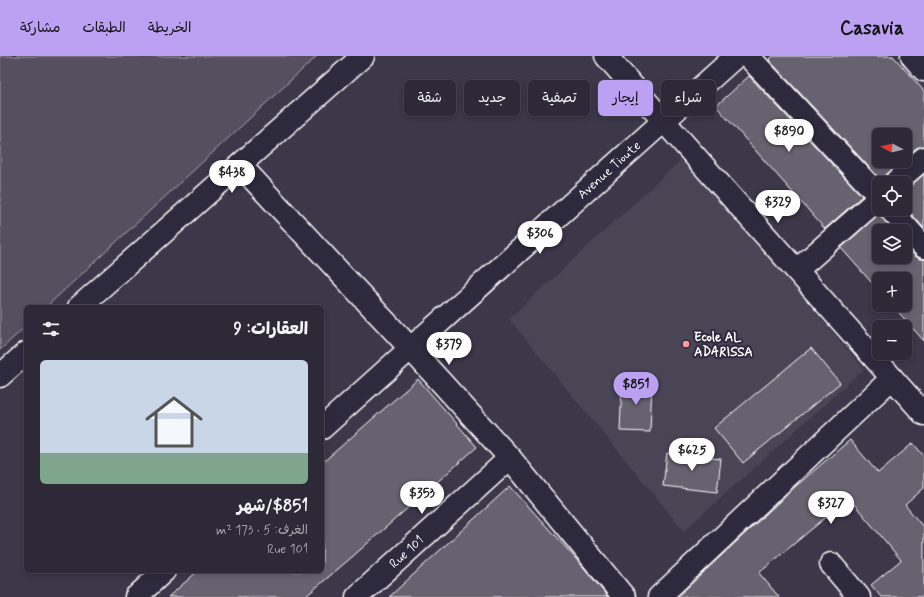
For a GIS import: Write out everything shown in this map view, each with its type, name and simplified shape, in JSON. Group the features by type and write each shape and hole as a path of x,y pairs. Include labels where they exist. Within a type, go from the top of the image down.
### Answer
{"street":[{"path":"81,305 363,56"},
{"path":"606,56 663,122 797,270 924,414"},
{"name":"Avenue Tioute","path":"324,426 736,56"},
{"path":"748,56 872,189"},
{"path":"912,56 924,70"},
{"path":"903,176 924,158"},
{"path":"240,165 510,458 624,597"},
{"path":"797,270 872,203"},
{"path":"896,216 924,247"},
{"path":"0,376 24,355"},
{"path":"658,597 892,378"},
{"name":"Rue 101","path":"357,597 510,458"},
{"path":"831,564 859,597"},
{"path":"136,597 162,573"}],"shaded area":[{"path":"0,56 317,56 48,305 24,305 24,328 0,350"},
{"name":"Ecole AL ADARISSA","path":"684,157 864,369 684,531 509,319"}],"building":[{"path":"773,56 893,56 924,91 924,146 916,148 912,152 912,128 872,128 872,168 893,168 886,176 877,176 769,60"},
{"path":"749,76 862,196 825,229 716,106"},
{"path":"924,174 924,228 912,215 912,185"},
{"path":"877,216 881,216 887,224 872,224 872,264 912,264 912,253 920,259 924,259 924,341 912,328 912,320 905,320 898,312 912,312 912,272 872,272 872,283 841,248"},
{"path":"811,348 840,383 743,463 714,428"},
{"path":"418,379 477,447 305,597 168,597 196,573 324,573 324,461"},
{"path":"622,381 652,382 650,432 620,431"},
{"path":"850,440 878,473 913,443 924,456 924,488 905,505 924,528 924,597 881,597 871,585 901,560 849,498 759,573 779,597 677,597 796,486"},
{"path":"667,453 721,459 717,492 663,486"},
{"path":"510,486 585,569 608,597 389,597"}],"place":[{"name":"Ecole AL ADARISSA","path":"686,344"}]}
